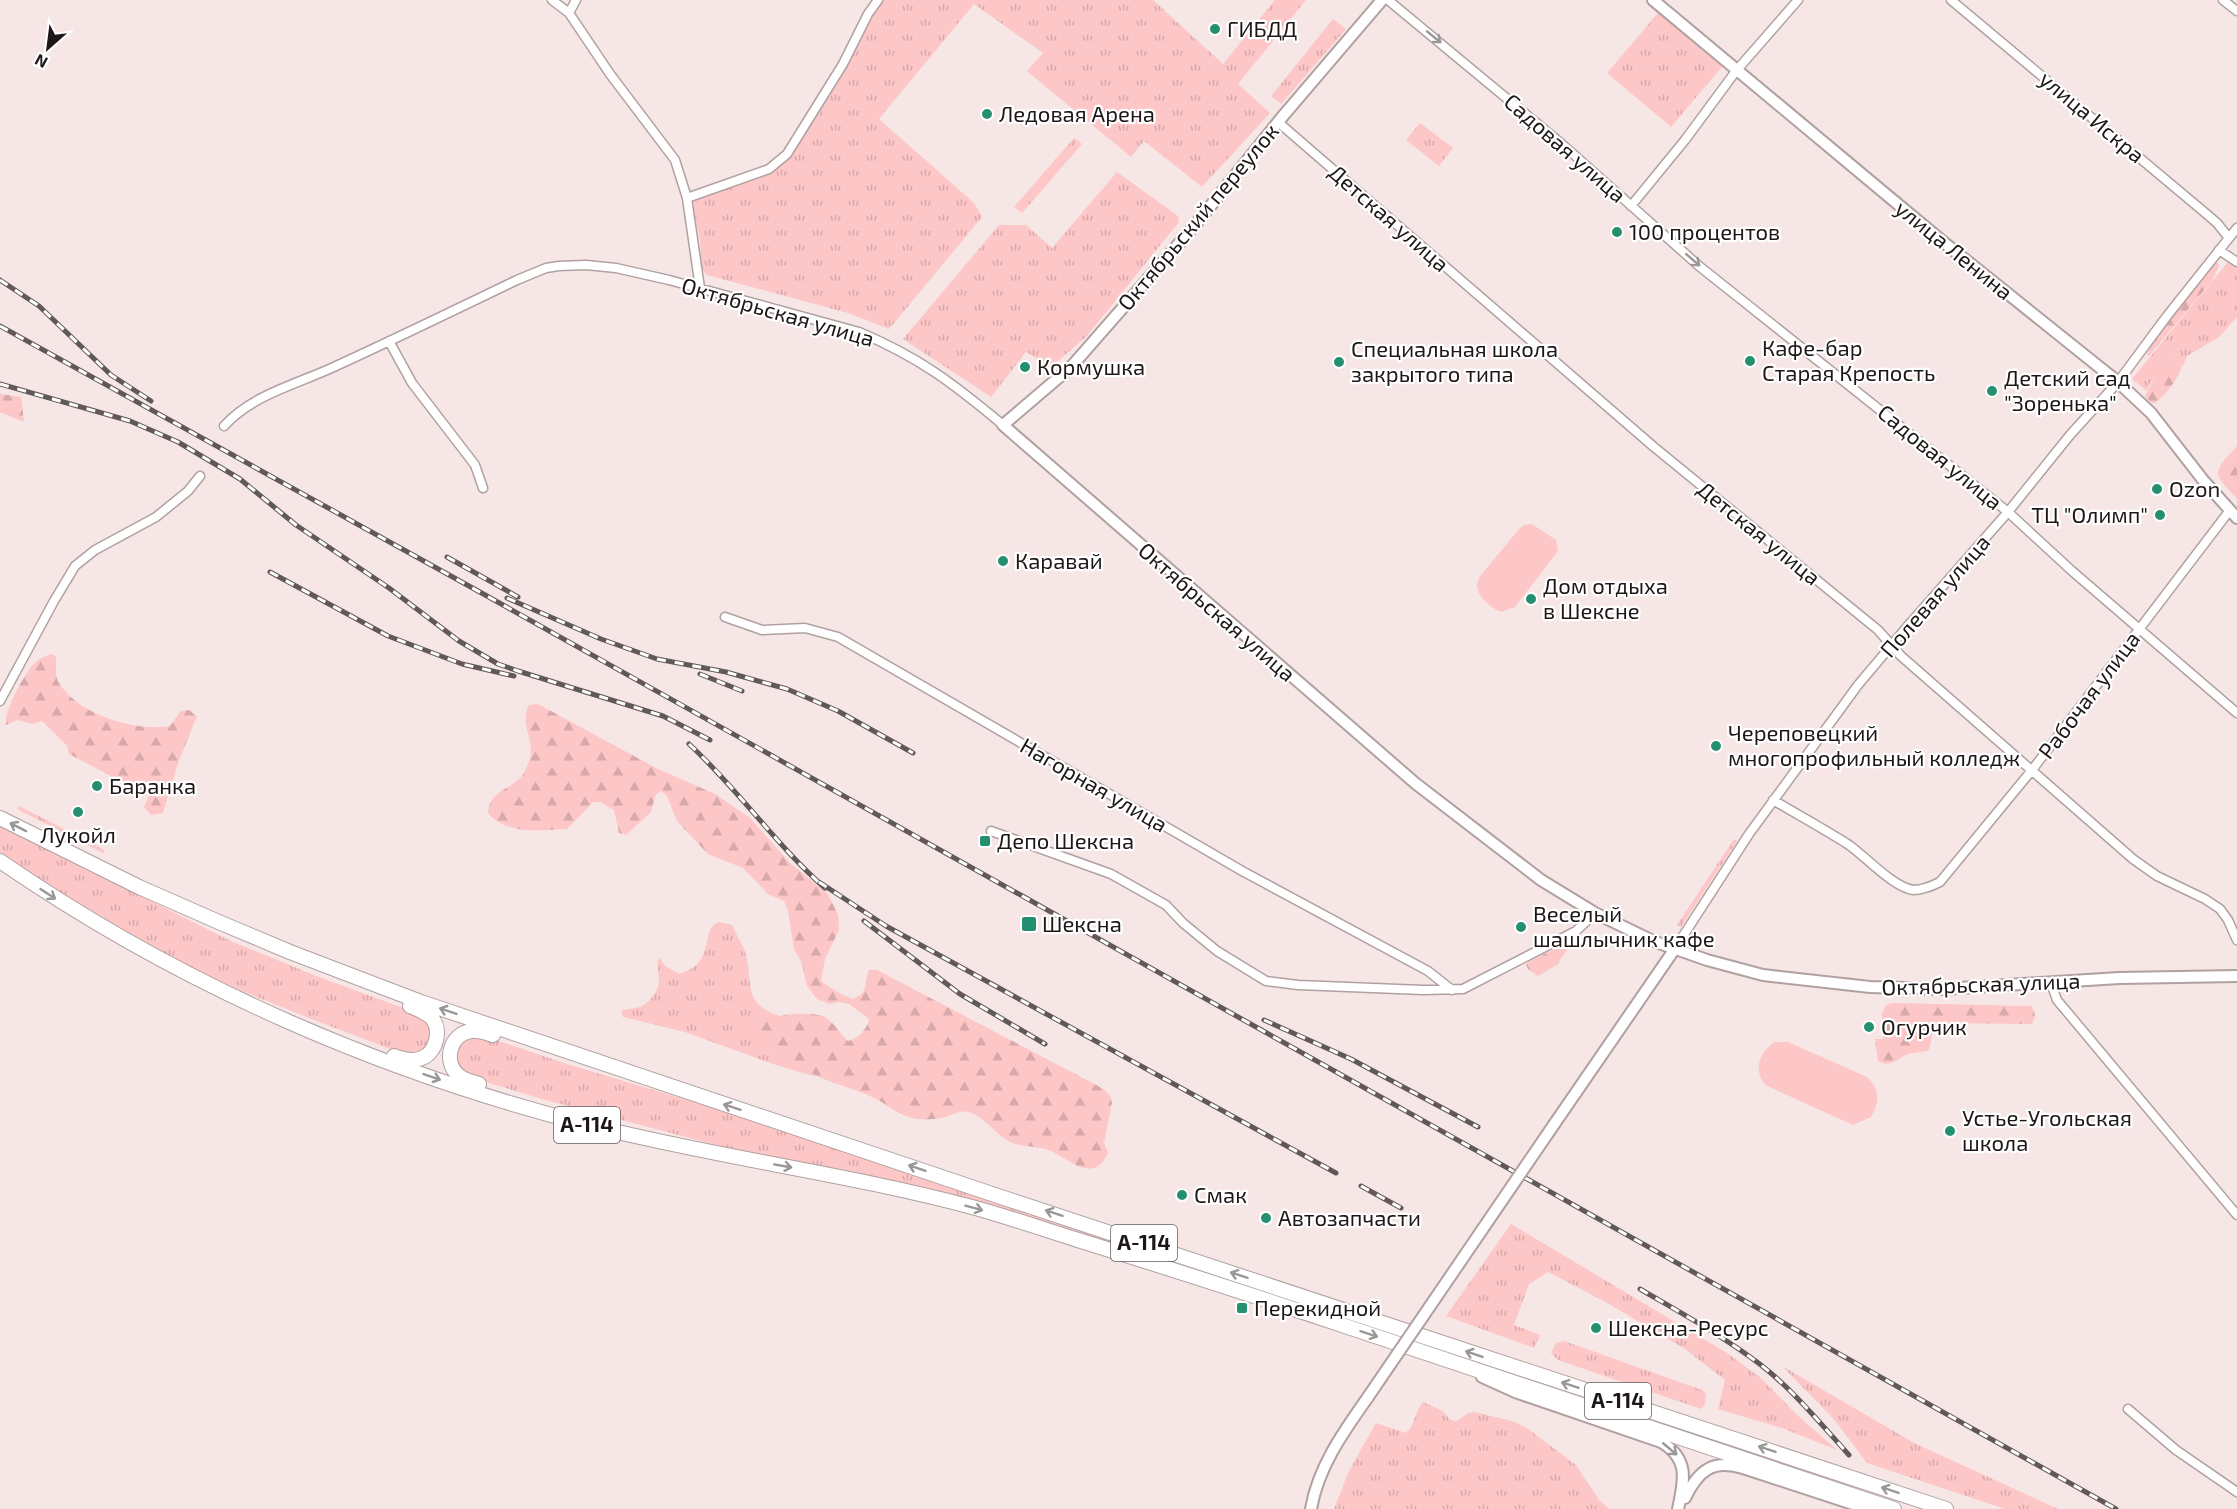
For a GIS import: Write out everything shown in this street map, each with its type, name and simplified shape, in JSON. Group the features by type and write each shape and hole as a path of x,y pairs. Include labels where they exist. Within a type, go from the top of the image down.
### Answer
{"highway":[{"name":"А-114","path":"0,818 260,949 421,1011 428,1015 435,1024 436,1038 425,1057 417,1060 400,1059 183,971"},
{"name":"А-114","path":"0,861 109,932 183,971 317,1035 468,1090 603,1129 867,1182 980,1209 1203,1279 1894,1509"},
{"name":"А-114","path":"139,887 355,977 686,1091 1946,1509"},
{"name":"А-114","path":"686,1091 593,1068 478,1031 461,1034 455,1040 450,1052 454,1071 471,1082 557,1108 760,1162"}],"street":[{"path":"552,0 569,13 610,74 675,159 687,198 700,288"},
{"path":"569,13 576,0"},
{"path":"687,198 769,169 788,154 878,0"},
{"name":"Октябрьский переулок","path":"1003,425 1071,367 1196,224 1278,122 1382,0"},
{"name":"Садовая улица","path":"1388,0 1557,140 1699,266 2008,512 2072,572 2237,713"},
{"name":"улица Ленина","path":"1653,0 1942,241 2118,382 2151,413 2203,480 2233,514"},
{"path":"1631,206 1685,140 1736,71 1798,0"},
{"name":"улица Искра","path":"1951,0 2203,211 2229,238"},
{"path":"2223,0 2237,11"},
{"name":"Детская улица","path":"1278,122 1646,440 1878,630 1890,646 2140,865 2220,909 2237,940"},
{"name":"Полевая улица","path":"1674,950 1773,800 1858,685 2008,512 2070,435 2118,382 2237,228"},
{"path":"2219,250 2237,262"},
{"name":"Октябрьская улица","path":"224,426 252,402 546,268 586,265 616,268 700,288 859,332 890,345 944,377 1003,425 1415,783 1541,880 1595,913 1674,950 1763,975 1840,984 1943,989 2119,978 2237,976"},
{"path":"389,341 412,383 475,465 483,488"},
{"path":"0,701 75,566 95,550 156,517 188,491 200,476"},
{"name":"Рабочая улица","path":"1773,800 1851,846 1896,882 1913,890 1931,887 1940,882 2032,770 2140,628 2233,514"},
{"name":"Нагорная улица","path":"725,617 762,630 805,628 838,637 1244,872 1438,976 1452,990"},
{"path":"991,831 1111,874 1166,905 1218,951 1266,981 1298,985 1452,990 1473,985 1576,931 1595,913"},
{"path":"1311,1509 1319,1479 1331,1455 1368,1397 1674,950"},
{"path":"2051,983 2057,1000 2237,1215"},
{"path":"1441,1358 1515,1392 1661,1442 1671,1448 1682,1463 1679,1509"},
{"path":"2128,1409 2176,1450 2237,1492"},
{"path":"1679,1509 1700,1474 1707,1469 1724,1465 1743,1468 1868,1509"}],"green space":[{"path":"883,0 1153,0 1223,64 1275,0 1306,0 1238,84 1270,113 1202,187 1144,141 1131,157 1027,71 1043,53 974,4 879,119 974,203 982,217 889,329 848,313 707,275 702,269 700,241 692,201 692,197 740,185 767,175 782,164 813,122"},
{"path":"1658,13 1722,67 1671,127 1607,73"},
{"path":"1333,19 1346,29 1281,104 1271,96"},
{"path":"1420,123 1453,148 1439,166 1406,140"},
{"path":"1074,138 1082,144 1022,213 1014,207"},
{"path":"1117,172 1178,216 1179,222 1086,337 1051,367 1026,352 991,397 903,339 999,225 1026,225 1052,248"},
{"path":"2217,261 2219,266 2212,281 2149,356 2147,355 2152,339"},
{"path":"2228,262 2237,267 2237,317 2219,337 2187,356 2182,368 2182,363 2172,357 2150,383 2147,391 2132,379"},
{"path":"2172,357 2182,363 2179,374 2164,395 2155,403 2151,403 2145,396 2156,374"},
{"path":"0,394 21,397 24,422 0,412"},
{"path":"2237,446 2237,499 2223,483 2218,473 2223,462"},
{"path":"1532,524 1556,540 1558,551 1515,607 1501,612 1481,597 1478,592 1478,581 1520,528"},
{"path":"51,654 56,657 57,680 68,694 80,704 109,719 157,727 170,726 181,711 189,710 197,716 178,763 163,813 151,815 144,807 149,796 69,754 67,746 42,721 32,724 17,720 6,725 10,704 28,672 43,657"},
{"path":"538,704 656,768 715,794 750,818 790,863 828,894 838,915 839,930 825,959 821,981 853,999 864,990 869,970 877,970 1102,1088 1110,1096 1112,1102 1104,1143 1108,1153 1102,1163 1095,1168 1088,1169 1048,1150 1014,1143 1004,1138 979,1117 968,1112 930,1119 906,1116 867,1095 810,1073 777,1052 756,1032 764,1021 794,1014 819,1015 831,1022 848,1041 862,1033 869,1019 849,1004 839,1002 830,1004 817,999 807,986 801,961 794,949 788,910 784,901 768,894 743,868 708,854 677,821 667,796 661,791 655,796 651,812 626,835 619,833 614,810 600,802 593,802 567,829 524,830 514,828 496,820 488,813 489,805 496,795 516,782 525,771 531,748 526,727 526,713 529,705"},
{"path":"19,806 103,849 105,854 17,809"},
{"path":"0,826 233,942 406,1009 426,1021 431,1030 430,1041 425,1050 417,1054 403,1054 267,1001 188,966 92,912 0,852"},
{"path":"1734,839 1737,841 1681,927 1677,925"},
{"path":"719,922 732,925 743,947 755,1000 760,1006 781,1017 766,1020 773,1049 816,1077 685,1032 623,1017 621,1011 640,1007 655,993 659,985 659,957 665,966 679,974 691,969 703,955 709,932"},
{"path":"1562,945 1568,948 1557,965 1538,976 1528,969 1526,965 1528,962"},
{"path":"1892,1003 2031,1006 2035,1017 2032,1024 1940,1023 1933,1027 1928,1051 1912,1053 1888,1064 1878,1061 1875,1039 1883,1039 1882,1014 1886,1005"},
{"path":"484,1036 570,1065 714,1108 1119,1242 1122,1245 1119,1246 1009,1211 743,1152 542,1099 476,1079 462,1073 454,1057 455,1051 465,1037"},
{"path":"1774,1042 1788,1042 1867,1077 1874,1086 1877,1096 1871,1117 1853,1125 1765,1085 1759,1073 1759,1062"},
{"path":"1511,1224 1727,1353 1761,1378 1796,1414 1837,1450 1782,1428 1718,1409 1725,1380 1685,1349 1604,1301 1548,1272 1529,1284 1514,1325 1540,1335 1534,1348 1446,1316"},
{"path":"1564,1341 1702,1390 1706,1394 1705,1405 1701,1409 1558,1360 1551,1353 1556,1343"},
{"path":"1782,1366 1914,1443 2058,1509 2005,1509 1867,1463 1833,1418"},
{"path":"1423,1402 1443,1411 1450,1420 1457,1421 1468,1413 1475,1412 1515,1422 1528,1429 1576,1465 1600,1501 1609,1509 1334,1509 1349,1471 1376,1423 1406,1433 1412,1426"}],"railway":[{"path":"0,280 39,306 111,375 151,401"},
{"path":"0,326 487,596 2116,1509"},
{"path":"0,384 130,421 178,442 240,479 296,525 389,588 459,641 498,664 663,716 710,740"},
{"path":"447,557 518,597"},
{"path":"270,572 388,636 462,664 514,676"},
{"path":"507,598 601,639 657,659 726,672 787,689 838,711 913,753"},
{"path":"700,674 742,691"},
{"path":"689,744 825,888"},
{"path":"819,882 886,926 1336,1173"},
{"path":"864,921 960,994 1045,1044"},
{"path":"1264,1020 1351,1059 1478,1127"},
{"path":"1361,1186 1401,1208"},
{"path":"1640,1289 1717,1335 1761,1365 1796,1397 1849,1455"}],"place":[{"name":"ГИБДД","path":"1215,29"},
{"name":"Ледовая Арена","path":"987,114"},
{"name":"100 процентов","path":"1617,232"},
{"name":"Кафе-бар Старая Крепость","path":"1750,361"},
{"name":"Специальная школа закрытого типа","path":"1339,362"},
{"name":"Кормушка","path":"1025,367"},
{"name":"Детский сад \"Зоренька\"","path":"1992,391"},
{"name":"Ozon","path":"2157,489"},
{"name":"ТЦ \"Олимп\"","path":"2160,515"},
{"name":"Каравай","path":"1003,561"},
{"name":"Дом отдыха в Шекснe","path":"1531,599"},
{"name":"Череповецкий многопрофильный колледж","path":"1716,746"},
{"name":"Баранка","path":"97,786"},
{"name":"Лукойл","path":"78,812"},
{"name":"Депо Шексна","path":"985,841"},
{"name":"Шексна","path":"1029,924"},
{"name":"Веселый шашлычник кафе","path":"1521,927"},
{"name":"Огурчик","path":"1869,1027"},
{"name":"Устье-Угольская школа","path":"1950,1131"},
{"name":"Смак","path":"1182,1195"},
{"name":"Автозапчасти","path":"1266,1218"},
{"name":"Перекидной","path":"1242,1308"},
{"name":"Шексна-Ресурс","path":"1596,1328"}]}
